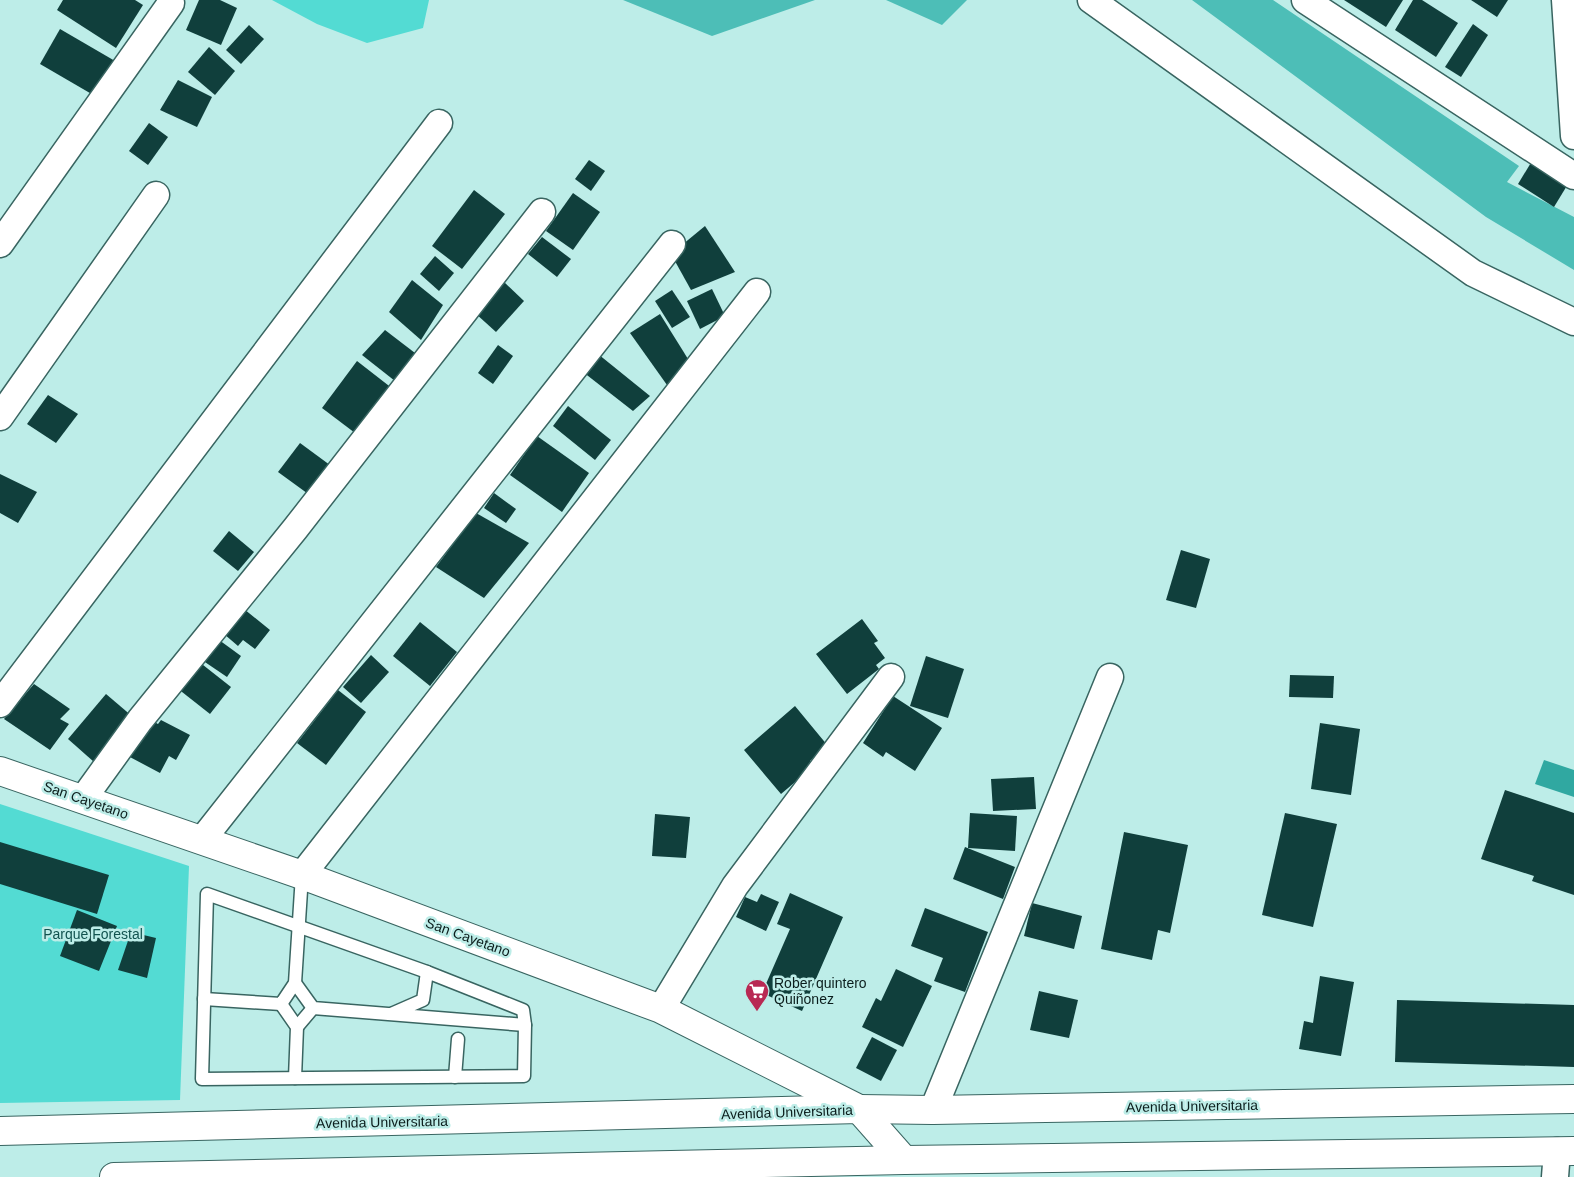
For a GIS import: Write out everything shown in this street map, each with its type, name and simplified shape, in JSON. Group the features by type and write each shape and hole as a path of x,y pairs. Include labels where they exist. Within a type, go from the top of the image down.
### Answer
{"main road":[{"name":"San Cayetano","path":"0,771 202,840 662,1009 859,1109 904,1160"},
{"name":"Avenida Universitaria","path":"0,1131 859,1109 933,1110 1574,1099"},
{"path":"114,1177 619,1171 904,1160 1562,1160"}],"street":[{"path":"1090,0 1473,273 1574,322"},
{"path":"1305,0 1574,176"},
{"path":"1565,0 1572,64 1574,136"},
{"path":"0,244 171,3"},
{"path":"0,704 439,123"},
{"path":"0,417 156,195"},
{"path":"83,799 140,720 295,529 542,212"},
{"path":"202,840 672,244"},
{"path":"302,876 757,292"},
{"path":"662,1009 735,886 891,677"},
{"path":"933,1110 1110,677"}],"lane":[{"path":"281,1004 295,983 302,876"},
{"path":"207,894 298,926 427,972 523,1010 525,1025 524,1076 202,1078 207,894"},
{"path":"391,1014 423,1000 427,972"},
{"path":"295,983 314,1008 525,1025"},
{"path":"204,999 281,1004"},
{"path":"281,1004 297,1026 295,1078"},
{"path":"297,1026 314,1008"},
{"path":"455,1077 458,1039"}],"green space":[{"path":"272,0 429,0 423,28 367,43 317,24"},
{"name":"Parque Forestal","path":"0,804 189,866 180,1100 0,1103"}],"shaded area":[{"path":"623,0 815,0 712,36"},
{"path":"886,0 967,0 942,25"},
{"path":"1192,0 1273,0 1519,166 1507,182 1574,217 1574,270 1486,217"},
{"path":"1544,760 1574,770 1574,797 1535,784"}],"building":[{"path":"63,0 135,0 143,5 116,48 57,10"},
{"path":"199,0 220,0 237,8 221,45 186,30"},
{"path":"1344,0 1403,0 1386,27"},
{"path":"1413,0 1422,0 1458,23 1436,57 1395,30"},
{"path":"1471,0 1508,0 1497,17"},
{"path":"1473,24 1488,35 1461,77 1445,67"},
{"path":"249,25 264,39 241,64 226,50"},
{"path":"60,29 115,61 95,96 40,64"},
{"path":"209,47 235,71 215,95 188,72"},
{"path":"178,80 212,97 197,127 160,110"},
{"path":"149,123 168,137 148,165 129,151"},
{"path":"589,160 605,171 591,191 575,179"},
{"path":"1532,161 1568,184 1554,207 1518,184"},
{"path":"474,190 505,214 462,269 432,246"},
{"path":"573,193 600,212 573,250 546,231"},
{"path":"705,226 735,272 691,290 671,254"},
{"path":"542,237 571,259 557,277 528,254"},
{"path":"435,256 454,273 439,291 420,274"},
{"path":"412,280 443,305 421,340 389,312"},
{"path":"503,281 524,301 496,332 475,313"},
{"path":"712,289 725,316 700,329 687,301"},
{"path":"672,290 690,317 672,328 655,301"},
{"path":"660,314 693,367 667,385 630,333"},
{"path":"385,330 415,353 395,381 362,355"},
{"path":"498,345 513,356 493,384 478,373"},
{"path":"598,354 650,396 633,411 583,372"},
{"path":"357,361 393,389 359,436 322,408"},
{"path":"48,395 78,414 56,443 27,424"},
{"path":"568,406 611,440 595,460 553,426"},
{"path":"537,436 589,473 562,512 510,475"},
{"path":"300,443 334,468 311,496 278,472"},
{"path":"0,474 37,492 18,523 0,513"},
{"path":"494,493 516,509 506,523 484,508"},
{"path":"476,513 529,543 484,598 436,567"},
{"path":"229,531 254,552 238,571 213,551"},
{"path":"1181,550 1210,559 1196,608 1166,600"},
{"path":"244,609 270,630 255,649 243,640 238,646 224,634"},
{"path":"862,619 878,641 874,643 885,658 876,665 879,669 847,694 816,654"},
{"path":"420,622 457,652 430,686 393,656"},
{"path":"215,637 241,656 227,677 199,658"},
{"path":"371,655 389,672 361,703 343,687"},
{"path":"926,656 964,669 948,718 910,706"},
{"path":"198,661 231,687 210,714 177,688"},
{"path":"1290,675 1334,676 1333,698 1289,697"},
{"path":"34,684 70,709 60,719 69,724 50,750 4,719"},
{"path":"338,690 366,712 326,765 297,743"},
{"path":"106,694 133,717 94,762 68,739"},
{"path":"893,696 942,728 915,771 886,752 883,757 863,743"},
{"path":"795,706 828,746 810,761 814,766 781,794 744,750"},
{"path":"147,718 158,724 161,720 190,735 176,760 169,756 160,773 128,756"},
{"path":"1320,723 1360,729 1351,795 1311,789"},
{"path":"1034,777 1036,809 993,811 991,779"},
{"path":"1505,790 1574,813 1574,895 1532,881 1534,876 1481,859"},
{"path":"970,813 1017,816 1015,851 968,848"},
{"path":"1285,813 1337,824 1313,927 1262,915"},
{"path":"655,814 690,817 686,858 652,856"},
{"path":"1124,832 1188,845 1170,933 1158,930 1152,960 1101,949"},
{"path":"0,842 109,875 97,914 0,884"},
{"path":"965,847 1015,867 1003,899 953,879"},
{"path":"790,893 843,917 802,1011 762,993 790,929 777,924"},
{"path":"761,894 779,902 766,931 736,917 745,897 757,902"},
{"path":"1032,903 1082,916 1074,949 1024,936"},
{"path":"925,908 988,932 965,992 934,981 943,958 911,946"},
{"path":"77,910 117,926 99,971 60,956"},
{"path":"131,932 156,938 147,978 118,970"},
{"path":"896,969 932,986 903,1047 862,1027 876,998 881,1001"},
{"path":"1320,976 1354,982 1341,1056 1299,1049 1304,1021 1313,1023"},
{"path":"1039,991 1078,1000 1069,1038 1030,1030"},
{"path":"1397,1000 1574,1005 1574,1067 1395,1062"},
{"path":"872,1037 897,1050 881,1081 856,1068"}],"place":[{"name":"Rober quintero Quiñonez","path":"757,1012"}]}
